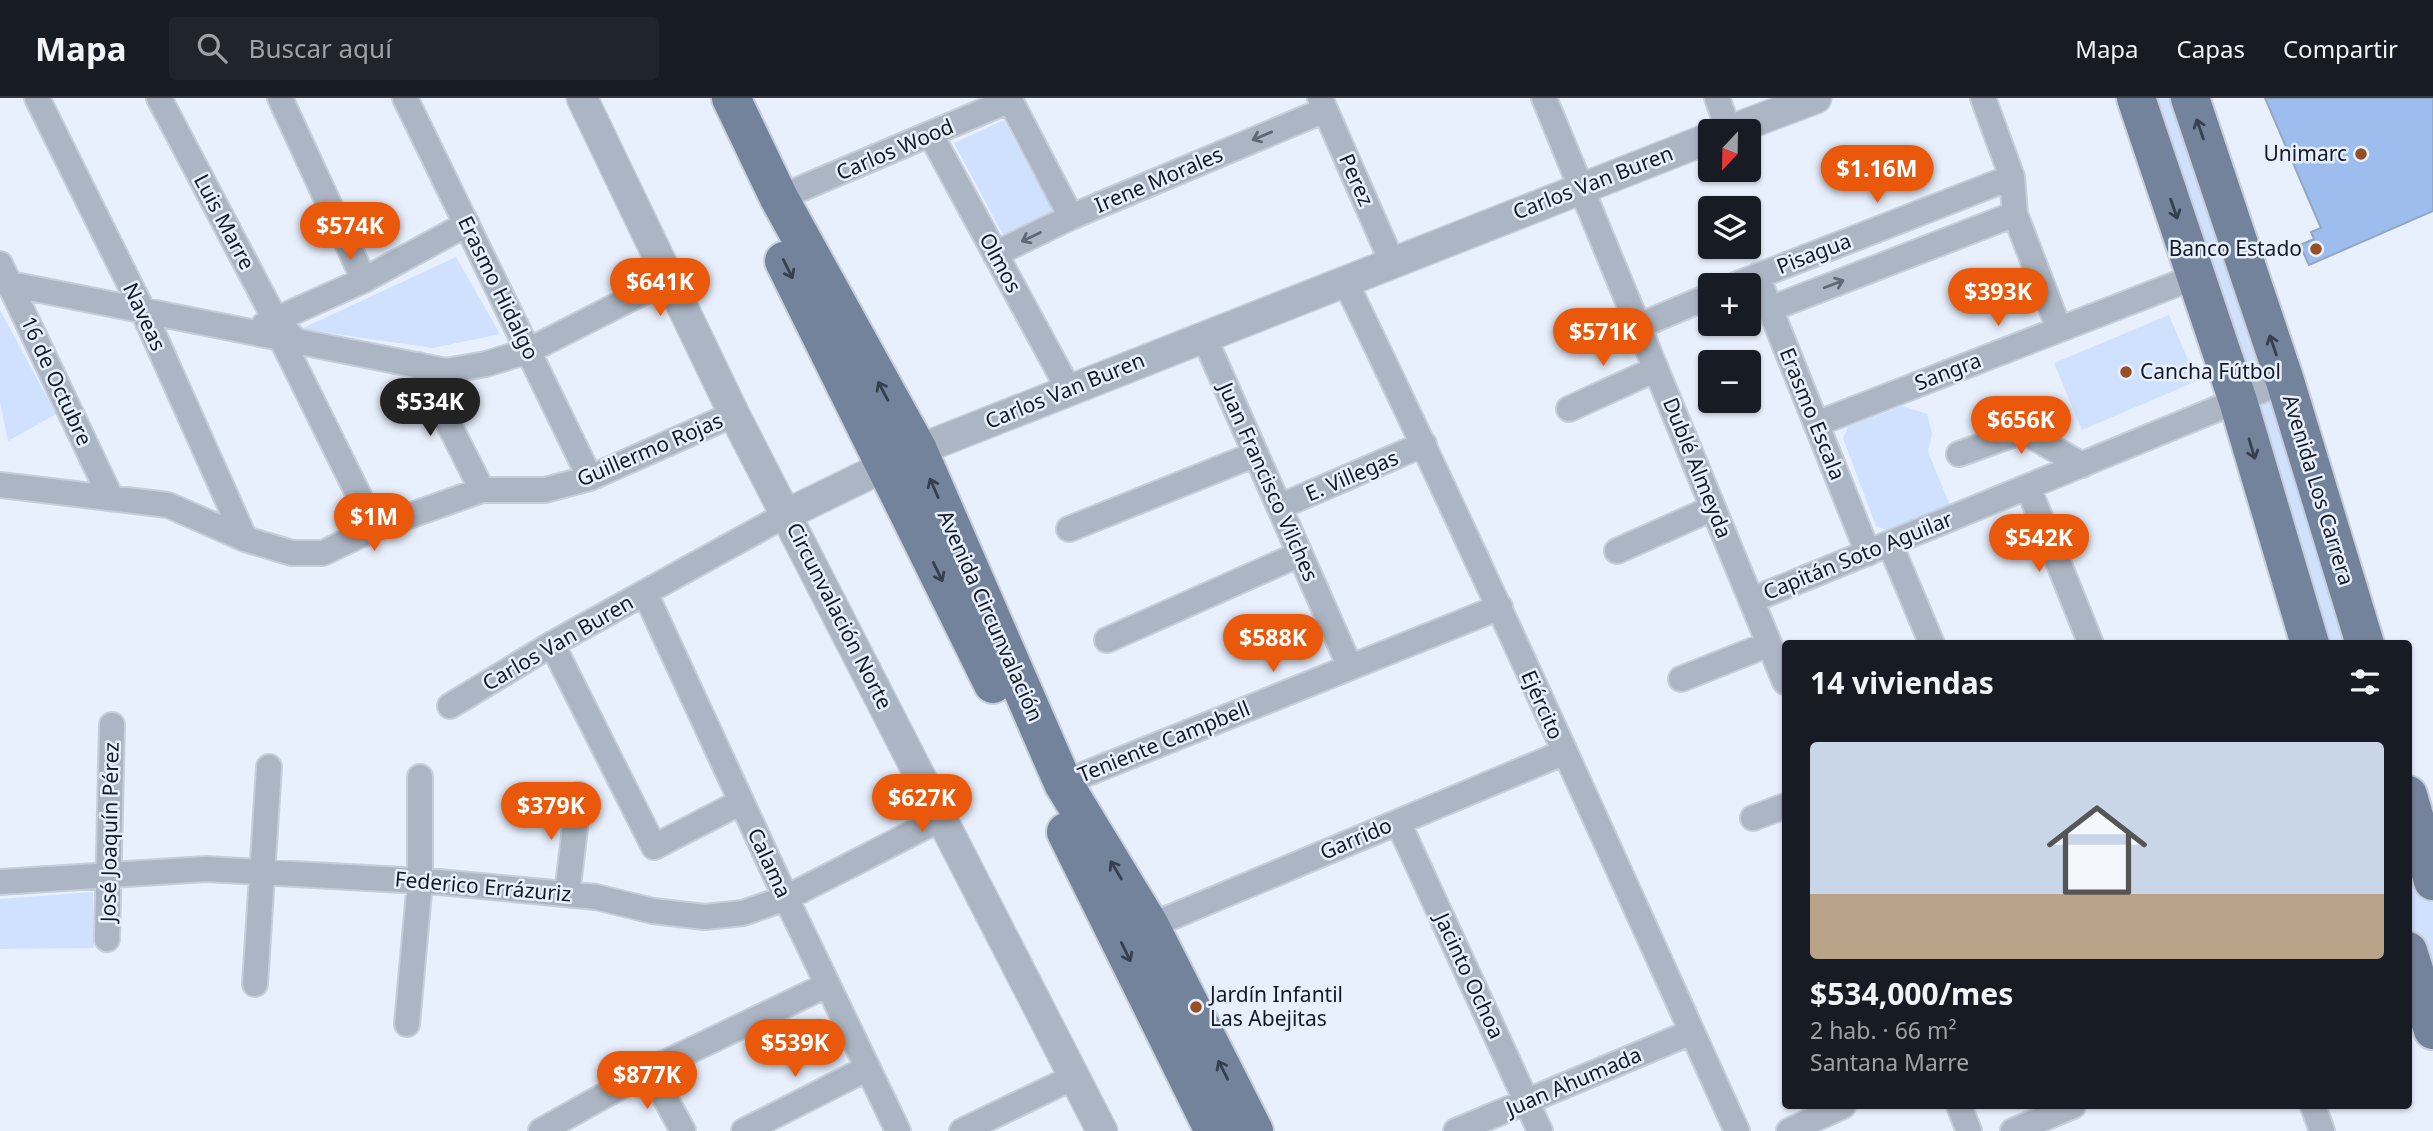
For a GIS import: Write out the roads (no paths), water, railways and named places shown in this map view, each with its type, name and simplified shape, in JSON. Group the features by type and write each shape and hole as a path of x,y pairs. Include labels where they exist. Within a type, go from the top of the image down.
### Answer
{"main road":[{"name":"Avenida Circunvalación","path":"705,98 902,458 1063,783 1150,926 1254,1131"},
{"name":"Avenida Circunvalación","path":"731,98 902,458 1214,1131"},
{"path":"2136,98 2238,401 2309,640"},
{"name":"Avenida Los Carrera","path":"2190,98 2285,381 2364,640"},
{"path":"2412,809 2433,881"},
{"path":"2412,974 2433,1030"}],"street":[{"name":"Naveas","path":"37,98 143,310 245,539"},
{"name":"Luis Marre","path":"159,98 284,333 375,528"},
{"path":"280,98 364,281"},
{"name":"Erasmo Hidalgo","path":"405,98 590,478"},
{"name":"Circunvalación Norte","path":"582,98 734,414 1102,1131"},
{"name":"Dublé Almeyda","path":"1544,98 1782,675"},
{"path":"1717,98 1725,119"},
{"path":"1761,119 1816,98"},
{"path":"1983,98 2012,177 2015,214 2059,329"},
{"path":"1010,99 1070,217"},
{"name":"Carlos Wood","path":"779,198 1010,99"},
{"name":"Irene Morales","path":"995,254 1070,217 1322,104"},
{"name":"Perez","path":"1322,104 1392,262"},
{"name":"Olmos","path":"931,135 1069,390"},
{"name":"Carlos Van Buren","path":"450,706 552,644 787,514 902,458 1698,143"},
{"name":"Pisagua","path":"1761,274 2012,177"},
{"name":"Pisagua","path":"1770,309 2015,214"},
{"path":"284,333 364,281 467,224"},
{"name":"Sangra","path":"1816,424 2197,276"},
{"path":"3,277 250,332 284,333 446,371 486,364 528,351 669,279"},
{"name":"16 de Octubre","path":"3,277 111,498"},
{"name":"Ejército","path":"1345,281 1500,607 1563,753 1737,1131"},
{"name":"Erasmo Escala","path":"1761,298 1770,309 1816,424 1930,640"},
{"path":"1639,326 1698,301"},
{"name":"Juan Francisco Vilches","path":"1204,337 1350,667"},
{"path":"419,366 482,490"},
{"path":"1569,409 1656,369"},
{"name":"Capitán Soto Aguilar","path":"1752,600 2285,381"},
{"name":"Guillermo Rojas","path":"0,485 168,505 245,539 292,553 323,553 375,528 482,490 545,490 590,478 734,414"},
{"path":"1959,454 2023,431 2082,465"},
{"name":"E. Villegas","path":"1279,507 1424,444"},
{"path":"1069,529 1256,454"},
{"path":"2028,487 2089,640"},
{"path":"1617,551 1713,508"},
{"path":"1108,640 1300,554"},
{"name":"Calama","path":"645,593 786,898 898,1131"},
{"name":"Teniente Campbell","path":"1063,783 1500,607"},
{"path":"552,644 654,847 741,802"},
{"path":"1681,679 1769,644"},
{"name":"José Joaquín Pérez","path":"107,939 112,725"},
{"name":"Garrido","path":"1150,926 1563,753"},
{"path":"255,984 269,767"},
{"path":"407,1024 420,881 420,778"},
{"path":"567,894 579,795"},
{"path":"1753,818 1782,807"},
{"name":"Federico Errázuriz","path":"0,882 206,869 420,881 567,894 705,917 743,913 786,898 942,818"},
{"name":"Jacinto Ochoa","path":"1398,822 1540,1131"},
{"path":"541,1131 650,1070 827,985"},
{"name":"Juan Ahumada","path":"1456,1131 1692,1032"},
{"path":"744,1131 868,1068"},
{"path":"650,1070 683,1131"},
{"path":"962,1131 1074,1077"},
{"path":"1789,1131 1837,1109"},
{"path":"1960,1109 1969,1131"},
{"path":"2013,1131 2066,1109"},
{"path":"2314,1109 2322,1131"}],"place":[{"name":"Unimarc","path":"2361,154"},
{"name":"Banco Estado","path":"2316,249"},
{"name":"Cancha Fútbol","path":"2126,372"},
{"name":"Jardín Infantil Las Abejitas","path":"1196,1007"}]}
